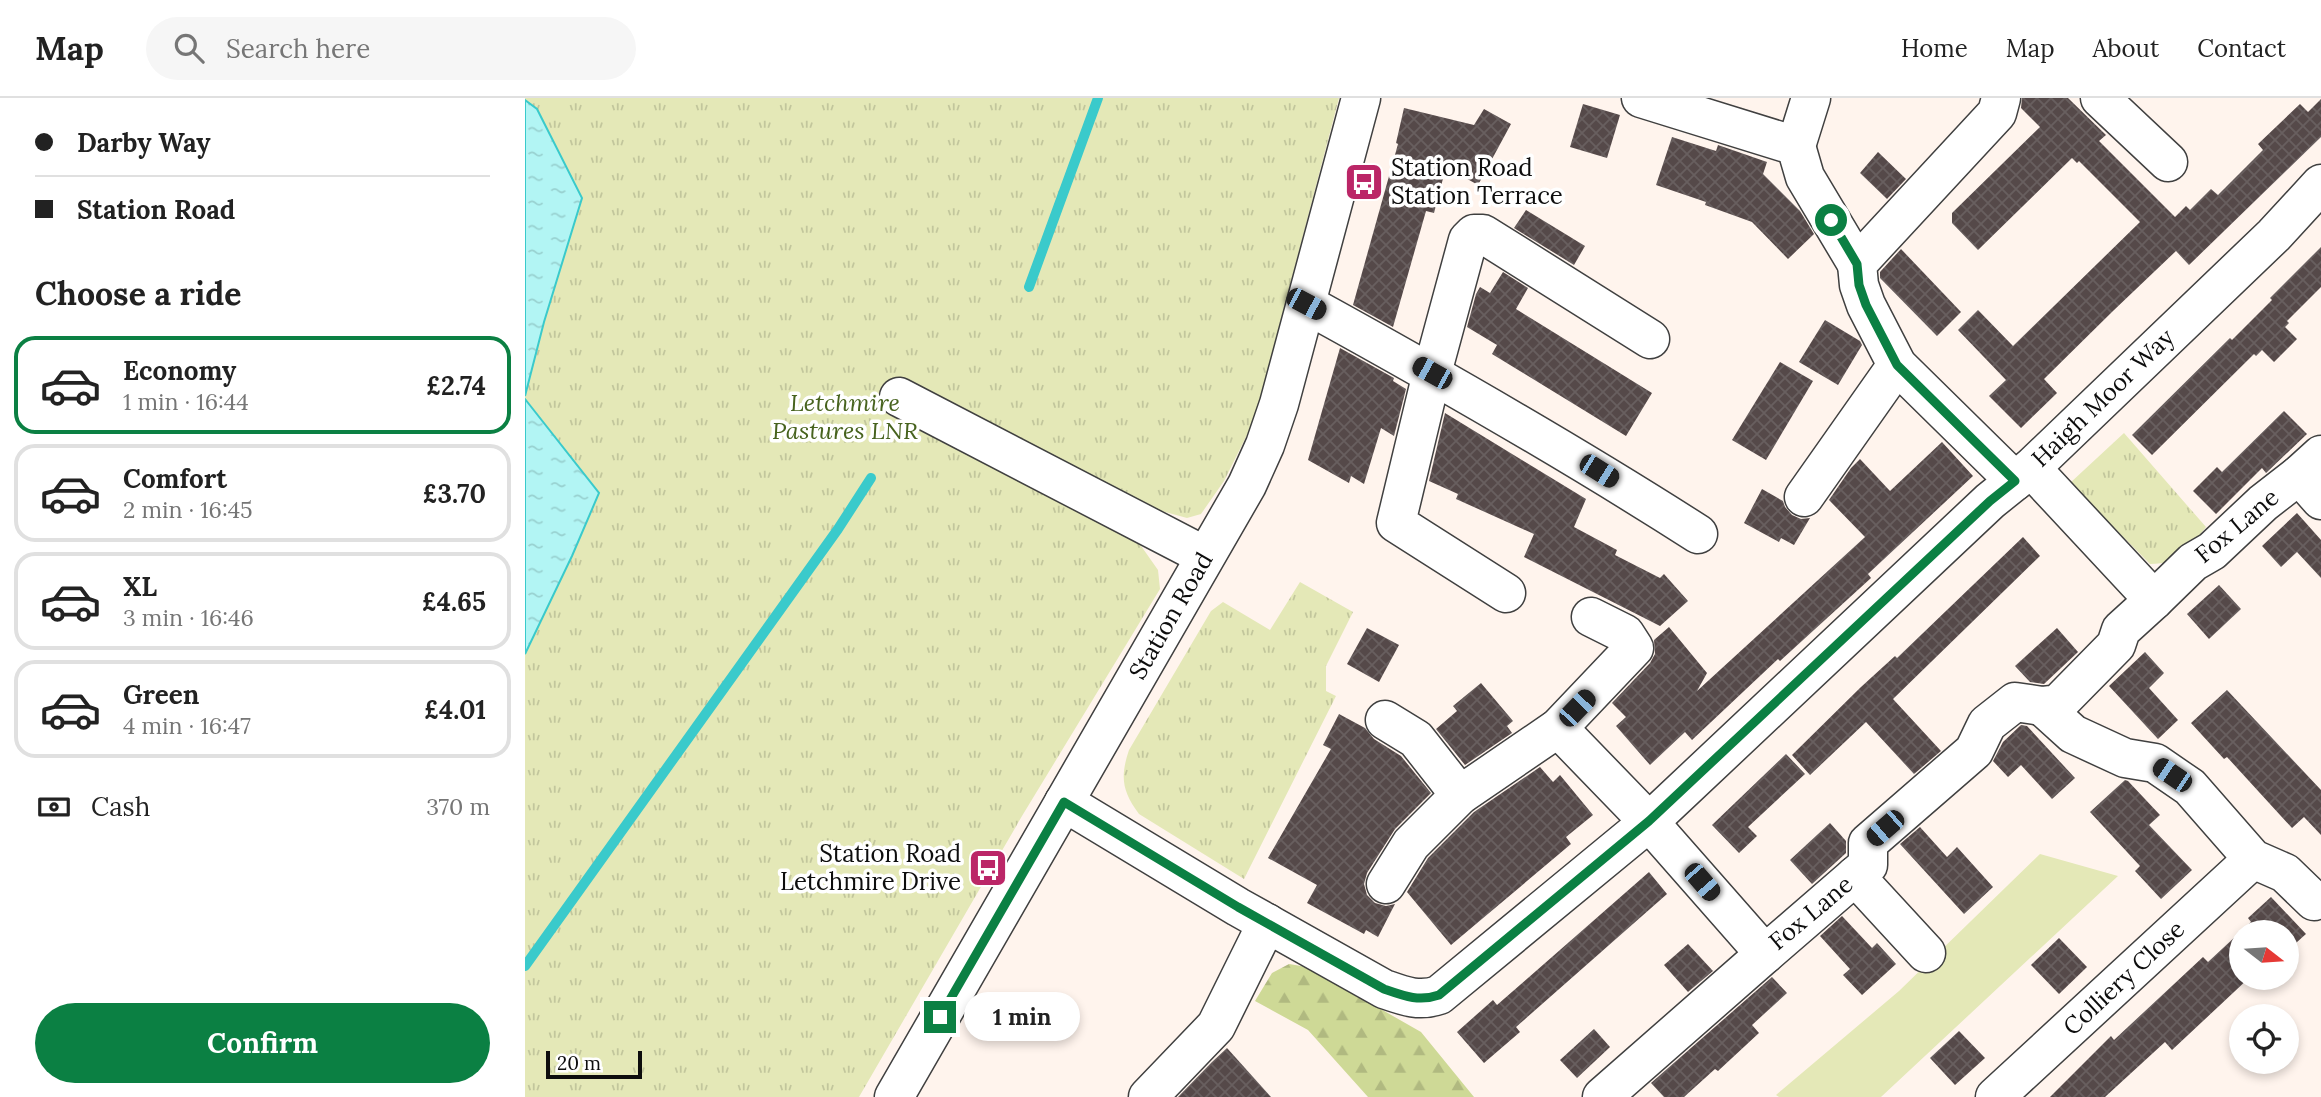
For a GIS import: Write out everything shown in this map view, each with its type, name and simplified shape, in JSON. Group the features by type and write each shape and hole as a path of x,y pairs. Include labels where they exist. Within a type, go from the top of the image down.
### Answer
{"street":[{"name":"Station Road","path":"894,1097 1247,485 1265,445 1361,98"},
{"path":"1641,98 1796,146"},
{"path":"1811,98 1796,146 1805,177 1857,264 1859,285 1866,305 1897,365 2023,475 2154,600"},
{"path":"1857,264 1997,113 2001,98"},
{"path":"2101,98 2168,162"},
{"name":"Haigh Moor Way","path":"1267,923 1384,989 1409,999 1429,999 1439,995 1649,821 1990,501 2023,475 2274,235 2321,184"},
{"path":"1506,593 1396,523 1468,240 1477,233 1483,234 1650,339"},
{"path":"1306,304 1432,373 1599,471 1698,534"},
{"path":"1804,497 1897,365"},
{"path":"899,397 1205,556"},
{"name":"Fox Lane","path":"1558,728 1649,821 1765,954 1868,865 1868,843 1974,751 1987,724 2015,702 2042,706 2058,704 2116,645 2121,630 2193,562 2212,551 2263,503 2314,477"},
{"path":"1386,884 1411,844 1460,796 1558,728 1634,648 1625,635 1591,617"},
{"path":"2042,706 2073,733 2125,758 2155,763 2190,787 2253,859 2285,873 2314,901"},
{"path":"1385,720 1416,738 1460,796"},
{"path":"1064,802 1267,923 1216,1027 1149,1097"},
{"name":"Colliery Close","path":"1995,1097 2253,859"},
{"path":"1855,876 1926,953"},
{"path":"1617,1092 1765,954"}],"green space":[{"name":"Letchmire Pastures LNR","path":"525,98 1339,98 1255,419 1224,481 1201,514 1187,518 1158,510 1139,543 1158,570 1160,589 1022,816 859,1097 525,1097"},
{"path":"2124,433 2206,527 2177,558 2150,564 2070,483"},
{"path":"1300,582 1353,612 1326,666 1326,691 1336,696 1244,879 1139,814 1126,791 1124,768 1129,750 1211,611 1223,602 1270,630"},
{"path":"2040,854 2118,876 1881,1097 1776,1095 1899,991"},
{"path":"1289,964 1307,967 1421,1032 1474,1097 1368,1097 1308,1030 1255,1001 1272,973"}],"water":[{"path":"525,100 537,109 582,198 544,322 525,396"},
{"path":"525,399 599,493 525,654"}],"building":[{"path":"2022,98 2068,98 2106,135 2099,141 2175,217 2186,206 2190,210 2211,189 2218,195 2263,150 2258,144 2300,104 2308,112 2321,99 2321,137 2189,265 2176,251 2113,311 2044,379 2057,393 2021,428 1989,396 2006,380 1958,330 1978,310 2013,346 2140,222 2079,161 2077,163 2072,158 1978,250 1952,223 1952,213 2040,127 2021,108"},
{"path":"1583,104 1620,115 1607,158 1570,147"},
{"path":"1404,108 1474,125 1484,109 1511,124 1478,185 1446,167 1434,213 1426,211 1393,327 1353,305 1398,144 1396,143"},
{"path":"1672,137 1716,151 1718,145 1767,162 1763,174 1800,211 1814,234 1788,259 1752,222 1705,205 1706,202 1656,185"},
{"path":"1878,152 1906,179 1887,199 1860,173"},
{"path":"1526,210 1585,246 1574,265 1514,228"},
{"path":"2321,247 2321,287 2287,321 2289,323 2285,327 2297,339 2274,362 2262,350 2256,356 2254,354 2152,455 2132,435 2230,338 2232,340"},
{"path":"1901,249 1961,312 1937,336 1880,278 1880,272"},
{"path":"1503,272 1528,288 1516,309 1652,393 1626,436 1492,354 1497,345 1467,327 1480,287 1490,293"},
{"path":"1825,320 1860,341 1862,345 1838,385 1799,362"},
{"path":"1340,348 1394,378 1393,381 1406,389 1394,436 1381,428 1364,484 1351,476 1349,483 1308,460"},
{"path":"1780,362 1813,381 1766,460 1732,440"},
{"path":"2284,411 2307,434 2266,473 2262,468 2216,514 2193,491 2217,467 2222,472"},
{"path":"1445,413 1586,499 1574,527 1617,550 1615,555 1660,578 1664,574 1688,601 1660,626 1524,557 1534,534 1456,499 1458,494 1429,481"},
{"path":"1942,442 1973,476 1868,574 1871,578 1780,661 1778,659 1692,740 1685,732 1650,765 1616,726 1626,717 1612,703 1650,663 1655,654 1654,640 1669,627 1707,673 1697,691 1865,537 1829,500 1851,468 1860,459 1890,491"},
{"path":"1762,489 1783,501 1792,515 1801,519 1810,518 1794,545 1781,538 1779,542 1744,523"},
{"path":"2297,513 2321,540 2321,578 2297,552 2281,567 2262,546"},
{"path":"2023,537 2040,556 1893,699 1941,751 1914,774 1866,722 1810,775 1792,755"},
{"path":"2219,585 2241,609 2209,639 2187,614"},
{"path":"1367,628 1399,645 1379,682 1347,664"},
{"path":"2057,628 2078,652 2044,684 2030,682 2015,666"},
{"path":"2145,652 2164,673 2149,688 2178,720 2158,739 2109,686"},
{"path":"1481,683 1513,721 1507,726 1512,733 1465,765 1436,729 1457,711 1453,706"},
{"path":"2227,690 2321,790 2321,835 2304,817 2292,828 2227,757 2224,759 2191,723"},
{"path":"1339,714 1365,728 1374,739 1401,756 1431,793 1395,829 1367,873 1364,884 1367,895 1375,903 1386,906 1395,904 1378,937 1366,930 1364,934 1307,903 1317,885 1268,858 1331,749 1323,745"},
{"path":"2021,725 2027,726 2075,778 2052,799 2021,765 2008,777 1993,761 2003,742"},
{"path":"1786,754 1805,774 1748,827 1757,836 1739,853 1712,825"},
{"path":"1540,767 1553,782 1560,775 1593,815 1566,837 1571,844 1451,945 1407,892 1428,858 1474,812"},
{"path":"2125,780 2160,815 2149,825 2192,870 2161,899 2135,871 2140,866 2090,812"},
{"path":"1830,823 1846,841 1846,853 1812,884 1790,860"},
{"path":"1920,827 1947,857 1957,847 1993,887 1964,914 1900,844"},
{"path":"1649,872 1667,894 1516,1027 1520,1032 1484,1063 1457,1032 1493,1000 1497,1005"},
{"path":"2271,897 2293,920 2250,920 2248,918"},
{"path":"1842,916 1872,948 1877,943 1896,964 1862,995 1843,975 1850,969 1820,936"},
{"path":"2299,927 2306,934 2299,940"},
{"path":"2059,938 2087,967 2059,994 2031,965"},
{"path":"2229,942 2229,990 2236,990 2172,1050 2165,1042 2105,1097 2050,1097 2111,1036 2114,1040 2203,957 2208,962"},
{"path":"1688,944 1713,971 1688,992 1664,965"},
{"path":"1772,977 1787,993 1752,1025 1759,1033 1718,1071 1715,1069 1684,1097 1664,1097 1651,1083"},
{"path":"1594,1029 1610,1047 1577,1078 1560,1060"},
{"path":"1959,1031 1985,1058 1955,1085 1930,1058"},
{"path":"1227,1048 1271,1097 1178,1097 1212,1062"}],"waterway":[{"path":"1029,287 1098,98"},
{"path":"525,966 838,529 871,478"}],"place":[{"name":"Station Road Station Terrace","path":"1364,182"},
{"name":"Station Road Letchmire Drive","path":"988,868"}],"route":[{"path":"940,1017 1064,802 1238,907 1384,989 1409,999 1429,999 1439,995 1649,821 1990,501 2015,481 1897,365 1866,305 1859,285 1857,264 1831,220"}]}
